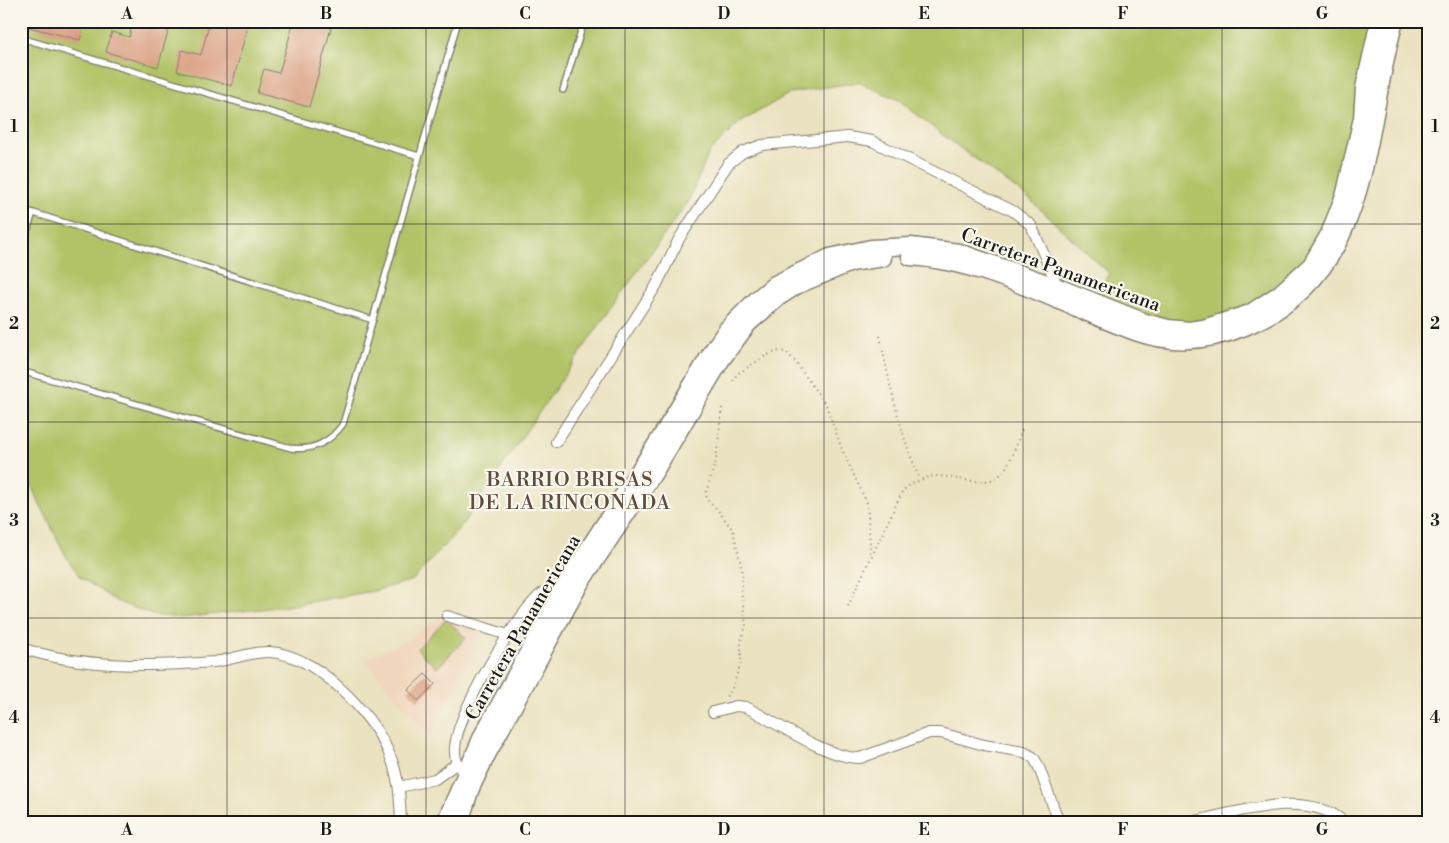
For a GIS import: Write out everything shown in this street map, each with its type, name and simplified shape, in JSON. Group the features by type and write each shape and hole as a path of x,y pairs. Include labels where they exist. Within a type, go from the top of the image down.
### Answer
{"main road":[{"name":"Carretera Panamericana","path":"444,822 460,770 484,734 568,580 660,438 714,348 732,324 775,284 830,257 849,251 911,246 959,252 1058,287 1145,322 1168,328 1189,330 1236,318 1258,308 1280,294 1311,265 1329,234 1345,193 1362,118 1364,88 1379,21"},
{"name":"Carretera Panamericana","path":"460,822 471,788 486,756 581,582 654,473 722,359 761,311 798,285 833,270 870,259 907,257 952,263 1022,287 1140,333 1166,340 1189,342 1206,339 1229,334 1256,323 1304,290 1322,271 1339,244 1358,192 1395,21"}],"street":[{"path":"556,442 656,286 679,239 728,164 743,152 762,145 848,138 872,141 1013,211 1031,225 1058,287"},
{"path":"400,787 435,779 460,770 455,748 464,714 508,635 541,595 568,580"},
{"path":"447,616 508,635"},
{"path":"21,648 54,657 93,662 183,664 231,660 246,654 270,652 306,664 323,674 368,718 388,752 400,787 400,822"},
{"path":"713,712 736,706 746,707 832,753 852,759 860,758 929,733 940,733 984,745 1024,752 1033,756 1038,765 1060,822"},
{"path":"1190,822 1298,803 1324,810 1344,822"}],"lane":[{"path":"21,371 291,448 303,450 327,441 343,424 458,21"},
{"path":"563,90 584,21"},
{"path":"21,38 419,156"},
{"path":"21,210 373,320"},
{"path":"21,249 33,213"}],"path":[{"path":"880,336 899,423 920,480"},
{"path":"733,381 737,374 767,355 779,351 786,352 794,360 826,405 843,452 866,503 871,556"},
{"path":"713,712 730,692 741,662 741,641 746,626 741,590 743,574 733,530 717,508 706,500 706,492 716,461 722,408"},
{"path":"848,606 903,490 920,480 935,476 975,481 989,480 1001,474 1022,430"}],"shaded area":[{"path":"449,610 485,624 430,737 364,659 402,643"}],"green space":[{"path":"21,21 1379,21 1345,193 1290,285 1203,328 1092,303 1109,273 1027,197 936,130 899,100 858,82 790,93 739,123 709,153 688,202 613,305 459,529 413,580 374,591 287,606 181,618 152,615 116,601 80,577 67,558 21,466"},
{"path":"446,619 466,638 437,668 417,649"}],"building":[{"path":"21,21 85,21 80,40 21,25"},
{"path":"133,21 171,21 158,67 106,52 112,32 129,37"},
{"path":"210,21 249,21 232,86 177,71 182,50 201,55"},
{"path":"294,21 333,21 309,107 257,93 264,69 279,73"},
{"path":"425,674 435,684 418,701 408,690"}],"district":[{"name":"BARRIO BRISAS DE LA RINCONADA","path":"570,490"}]}
